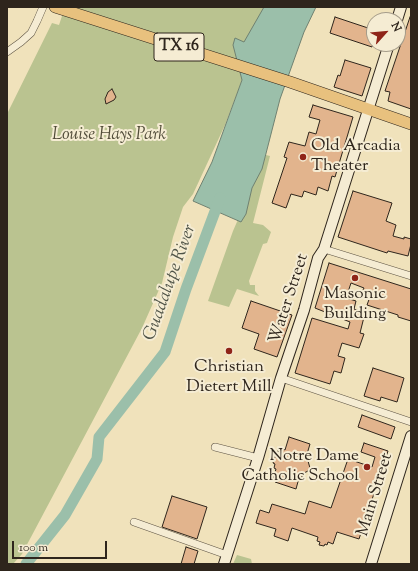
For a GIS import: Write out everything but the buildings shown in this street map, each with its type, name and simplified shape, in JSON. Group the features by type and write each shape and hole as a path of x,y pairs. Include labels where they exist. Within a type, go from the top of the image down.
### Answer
{"main road":[{"name":"TX 16","path":"55,7 290,82 411,124"}],"street":[{"path":"7,52 31,33 43,7"},
{"name":"Water Street","path":"226,560 281,378 304,310 318,258 324,249 386,52"},
{"path":"324,249 411,276"},
{"path":"281,378 411,422"},
{"name":"Main Street","path":"371,564 411,436"},
{"path":"215,447 258,458"},
{"path":"134,522 226,560"}],"green space":[{"name":"Louise Hays Park","path":"65,7 270,7 225,125 193,194 183,207 173,237 162,283 142,328 22,554 13,564 7,564 7,114 52,23 59,25"},
{"path":"266,155 270,156 253,223 263,225 271,232 267,243 263,244 249,281 250,285 255,285 255,291 259,296 237,289 229,307 208,301 233,231"},
{"path":"237,555 251,559 252,564 233,564"}],"shaded area":[{"path":"264,7 316,7 304,32 280,99 262,169 252,188 246,214 241,222 193,201 212,162 242,80 233,45 235,38 244,42"}],"waterway":[{"name":"Guadalupe River","path":"26,564 65,515 97,459 99,437 165,352 186,289 220,198"}],"place":[{"name":"Old Arcadia Theater","path":"303,157"},
{"name":"Masonic Building","path":"355,278"},
{"name":"Christian Dietert Mill","path":"229,351"},
{"name":"Notre Dame Catholic School","path":"367,467"}]}
